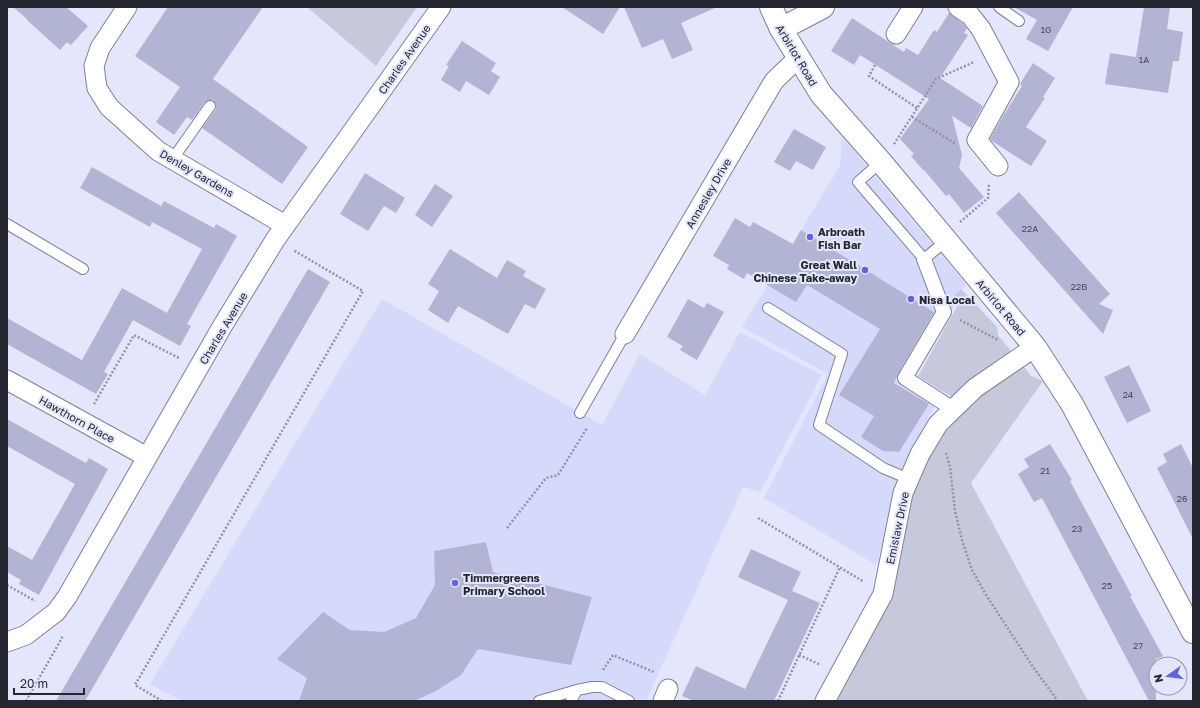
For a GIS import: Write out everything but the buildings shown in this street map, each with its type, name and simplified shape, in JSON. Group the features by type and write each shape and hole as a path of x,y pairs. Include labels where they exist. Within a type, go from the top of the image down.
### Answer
{"main road":[{"name":"Arbirlot Road","path":"771,7 781,29 820,94 881,162 944,239 1028,352 1072,404 1193,632"},
{"path":"781,29 823,7"}],"street":[{"name":"Denley Gardens","path":"127,7 100,48 94,66 97,88 109,107 158,151 280,232"},
{"name":"Charles Avenue","path":"7,642 26,635 56,612 67,597 223,325 280,232 441,7"},
{"path":"896,34 913,7"},
{"path":"958,7 970,15 981,29 1009,82 977,140 996,164"},
{"name":"Annesley Drive","path":"625,334 774,81 798,58"},
{"path":"924,259 944,312 905,378 953,408"},
{"name":"Emislaw Drive","path":"825,701 883,594 903,493 920,454 938,424 953,408 975,388 1028,352"},
{"name":"Hawthorn Place","path":"7,380 147,458"}],"lane":[{"path":"999,7 1018,21"},
{"path":"172,160 210,106"},
{"path":"881,162 858,182 924,259 944,239"},
{"path":"7,224 83,269"},
{"path":"768,308 842,354 819,425 883,468 909,479"},
{"path":"580,413 625,334"},
{"path":"539,701 577,690 602,687 629,701"},
{"path":"571,701 577,690"}],"path":[{"path":"881,162 936,79 994,54"},
{"path":"875,65 869,76 917,108"},
{"path":"912,117 965,150 977,140"},
{"path":"944,239 988,198 989,176 996,164"},
{"path":"162,701 135,685 363,291 280,232"},
{"path":"944,312 1008,346 1028,352"},
{"path":"84,422 134,335 199,368"},
{"path":"938,424 950,467 955,511 962,540 972,570 986,595 1033,668 1058,701"},
{"path":"508,528 546,478 558,475 588,426"},
{"path":"758,518 883,594"},
{"path":"778,701 840,567"},
{"path":"7,585 56,612 62,638 26,701"},
{"path":"592,687 614,655 658,674 666,695"}],"shaded area":[{"path":"307,7 417,7 376,66"},
{"path":"842,137 966,284 915,376 941,393 907,461 876,565 764,498 828,374 742,327 840,166"},
{"path":"961,289 997,327 998,335 1031,376 1043,381 971,483 1088,701 836,701 887,598 908,495 960,401 918,376 958,305 949,301"},
{"name":"Timmergreens Primary School","path":"382,299 602,425 640,354 705,395 740,332 822,375 760,492 743,487 646,701 182,701 150,684"}],"place":[{"name":"Arbroath Fish Bar","path":"810,237"},
{"name":"Great Wall Chinese Take-away","path":"865,270"},
{"name":"Nisa Local","path":"911,299"},
{"name":"Timmergreens Primary School","path":"455,583"}]}
